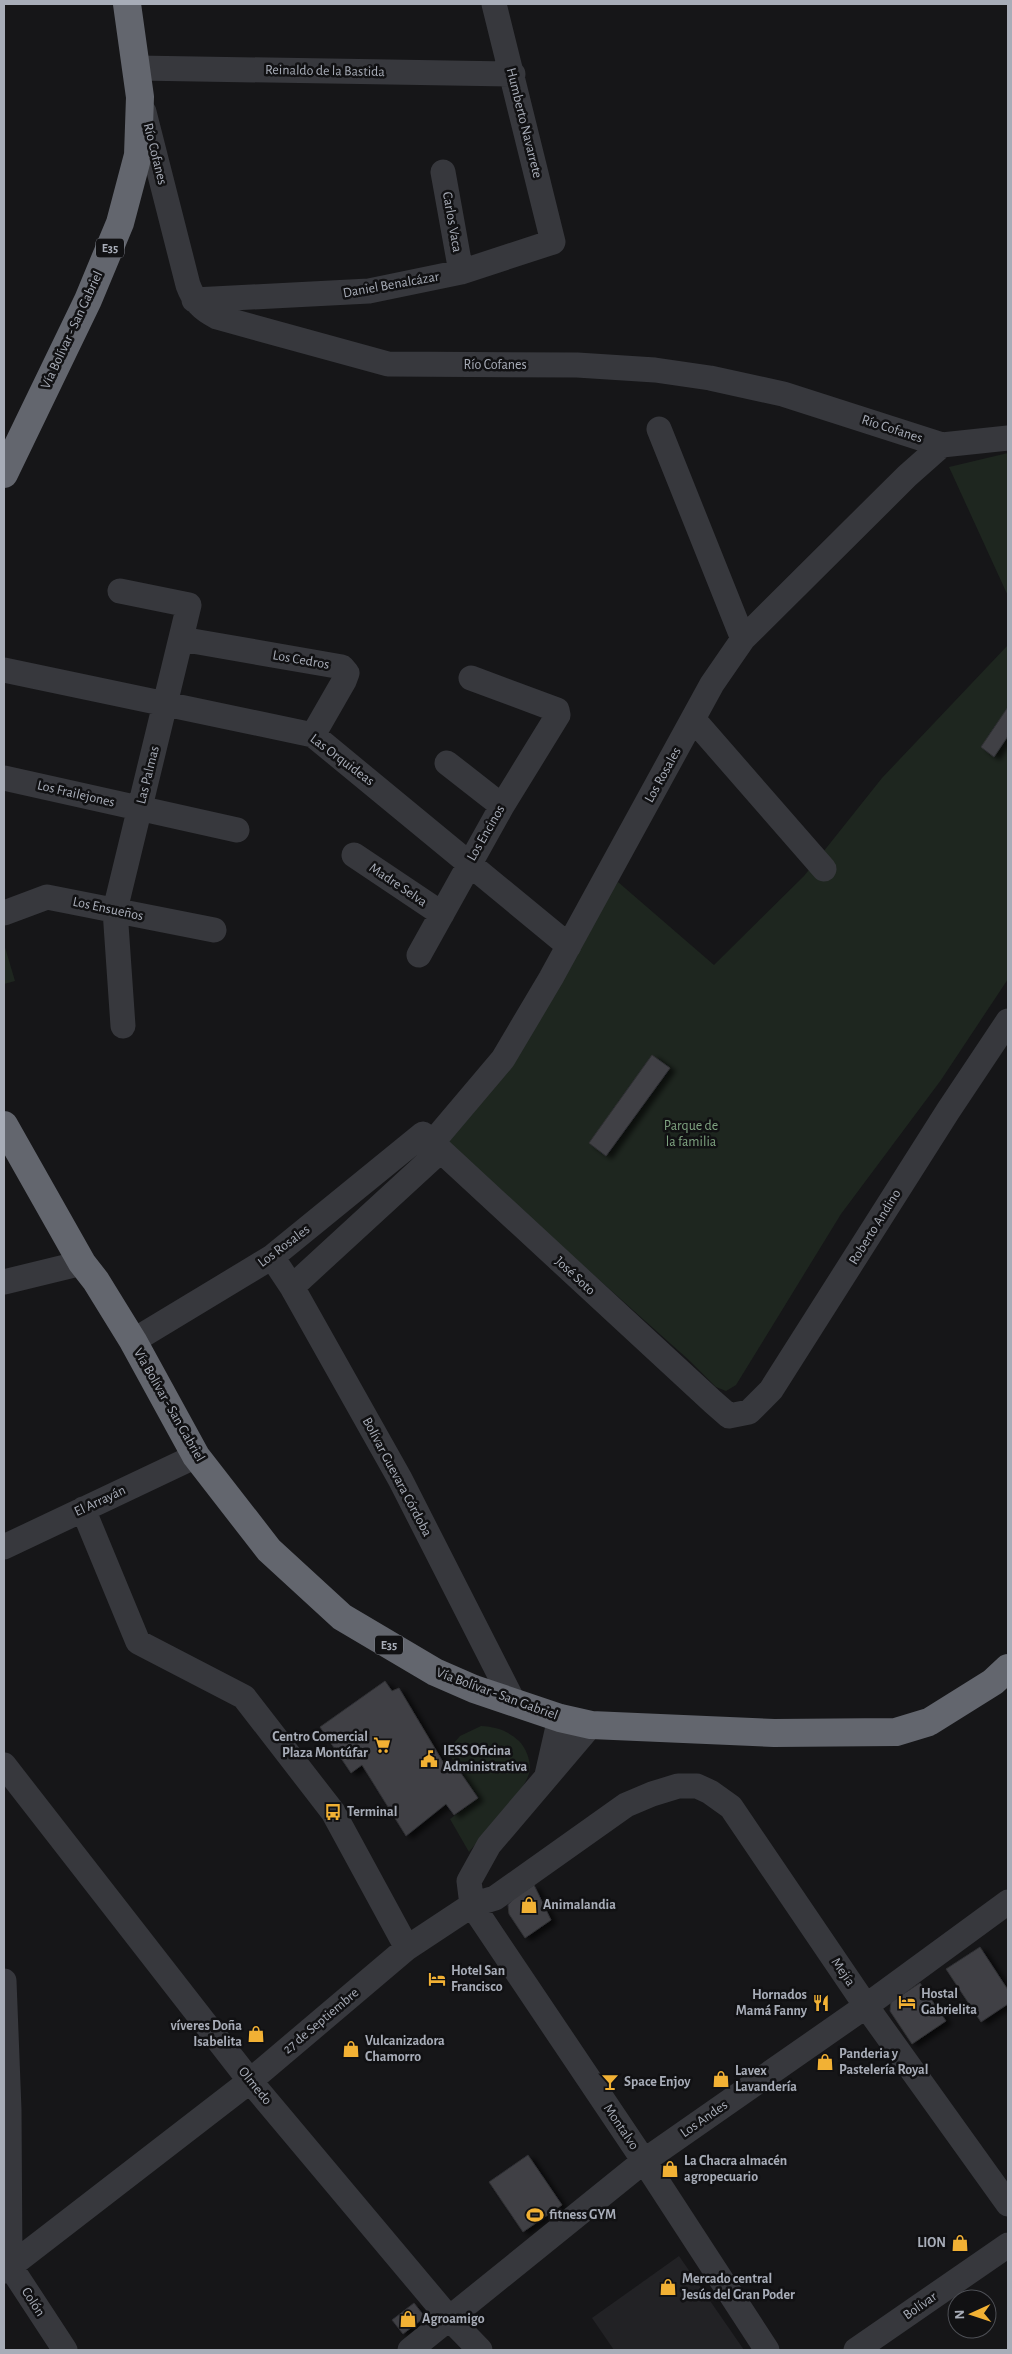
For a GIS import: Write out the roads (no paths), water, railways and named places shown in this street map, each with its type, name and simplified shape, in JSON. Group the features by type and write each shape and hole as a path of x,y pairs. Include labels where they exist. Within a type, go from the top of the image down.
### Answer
{"highway":[{"name":"Vía Bolívar - San Gabriel","path":"4,474 88,300 120,223 138,155 140,97 127,4"},
{"name":"Vía Bolívar - San Gabriel","path":"4,1125 82,1263 96,1281 133,1341 196,1456 269,1550 342,1617 435,1672 474,1689 560,1718 592,1725 774,1733 896,1732 929,1722 993,1682 1008,1668"}],"street":[{"name":"Humberto Navarrete","path":"494,4 513,74 553,242"},
{"name":"Reinaldo de la Bastida","path":"137,68 513,74"},
{"name":"Río Cofanes","path":"140,97 188,285 194,300 204,311 217,317 374,361 402,365 576,365 655,370 710,378 783,394 942,445 1008,438"},
{"name":"Carlos Vaca","path":"443,172 461,272"},
{"name":"Daniel Benalcázar","path":"194,300 355,293 461,272 553,242"},
{"path":"659,429 742,639"},
{"name":"Los Rosales","path":"133,1341 272,1257 432,1143 503,1059 569,946 712,684 742,639 907,476 942,445"},
{"name":"Las Palmas","path":"120,591 189,605 115,910 123,1026"},
{"name":"Los Cedros","path":"181,639 342,667 347,673 344,681 313,735"},
{"name":"Las Orquideas","path":"4,670 313,735 569,946"},
{"name":"Los Encinos","path":"419,955 469,862 558,715 557,710 471,678"},
{"path":"694,720 824,869"},
{"path":"447,763 502,806"},
{"name":"Los Frailejones","path":"4,778 237,830"},
{"name":"Madre Selva","path":"354,855 442,914"},
{"name":"Los Ensueños","path":"4,913 47,896 214,930"},
{"name":"Roberto Andino","path":"729,1416 749,1412 771,1390 948,1110 1008,1021"},
{"path":"292,1287 432,1143"},
{"name":"José Soto","path":"432,1143 729,1416"},
{"name":"Bolívar Guevara Córdoba","path":"272,1257 292,1287 400,1479 513,1701"},
{"path":"4,1282 82,1263"},
{"name":"El Arrayán","path":"4,1547 196,1456"},
{"path":"83,1509 138,1642 244,1697 333,1812 407,1948"},
{"path":"546,1777 560,1718"},
{"path":"472,1905 469,1881 489,1845 592,1725"},
{"name":"Olmedo","path":"4,1765 250,2081 449,2318 480,2350"},
{"name":"Mejía","path":"652,1794 678,1786 697,1786 710,1792 730,1807 866,2006 1008,2204"},
{"name":"27 de Septiembre","path":"7,2268 250,2081 407,1948 472,1905 496,1898 626,1805 652,1794"},
{"name":"Los Andes","path":"410,2350 644,2161 866,2006 1008,1902"},
{"name":"Montalvo","path":"472,1905 644,2161 767,2350"},
{"path":"4,1981 9,2110 7,2268"},
{"name":"Bolívar","path":"856,2350 1008,2245"},
{"name":"Colón","path":"7,2268 65,2350"}],"place":[{"name":"Centro Comercial Plaza Montúfar","path":"382,1745"},
{"name":"IESS Oficina Administrativa","path":"429,1759"},
{"name":"Terminal","path":"333,1812"},
{"name":"Animalandia","path":"529,1905"},
{"name":"Hotel San Francisco","path":"437,1979"},
{"name":"Hostal Gabrielita","path":"907,2002"},
{"name":"Hornados Mamá Fanny","path":"821,2003"},
{"name":"víveres Doña Isabelita","path":"256,2034"},
{"name":"Vulcanizadora Chamorro","path":"351,2049"},
{"name":"Panderia y Pastelería Royal","path":"825,2062"},
{"name":"Lavex Lavandería","path":"721,2079"},
{"name":"Space Enjoy","path":"610,2082"},
{"name":"La Chacra almacén agropecuario","path":"670,2169"},
{"name":"fitness GYM","path":"535,2215"},
{"name":"LION","path":"960,2243"},
{"name":"Mercado central Jesús del Gran Poder","path":"668,2287"},
{"name":"Agroamigo","path":"408,2319"}],"park label":[{"name":"Parque de la familia","path":"691,1134"}]}
